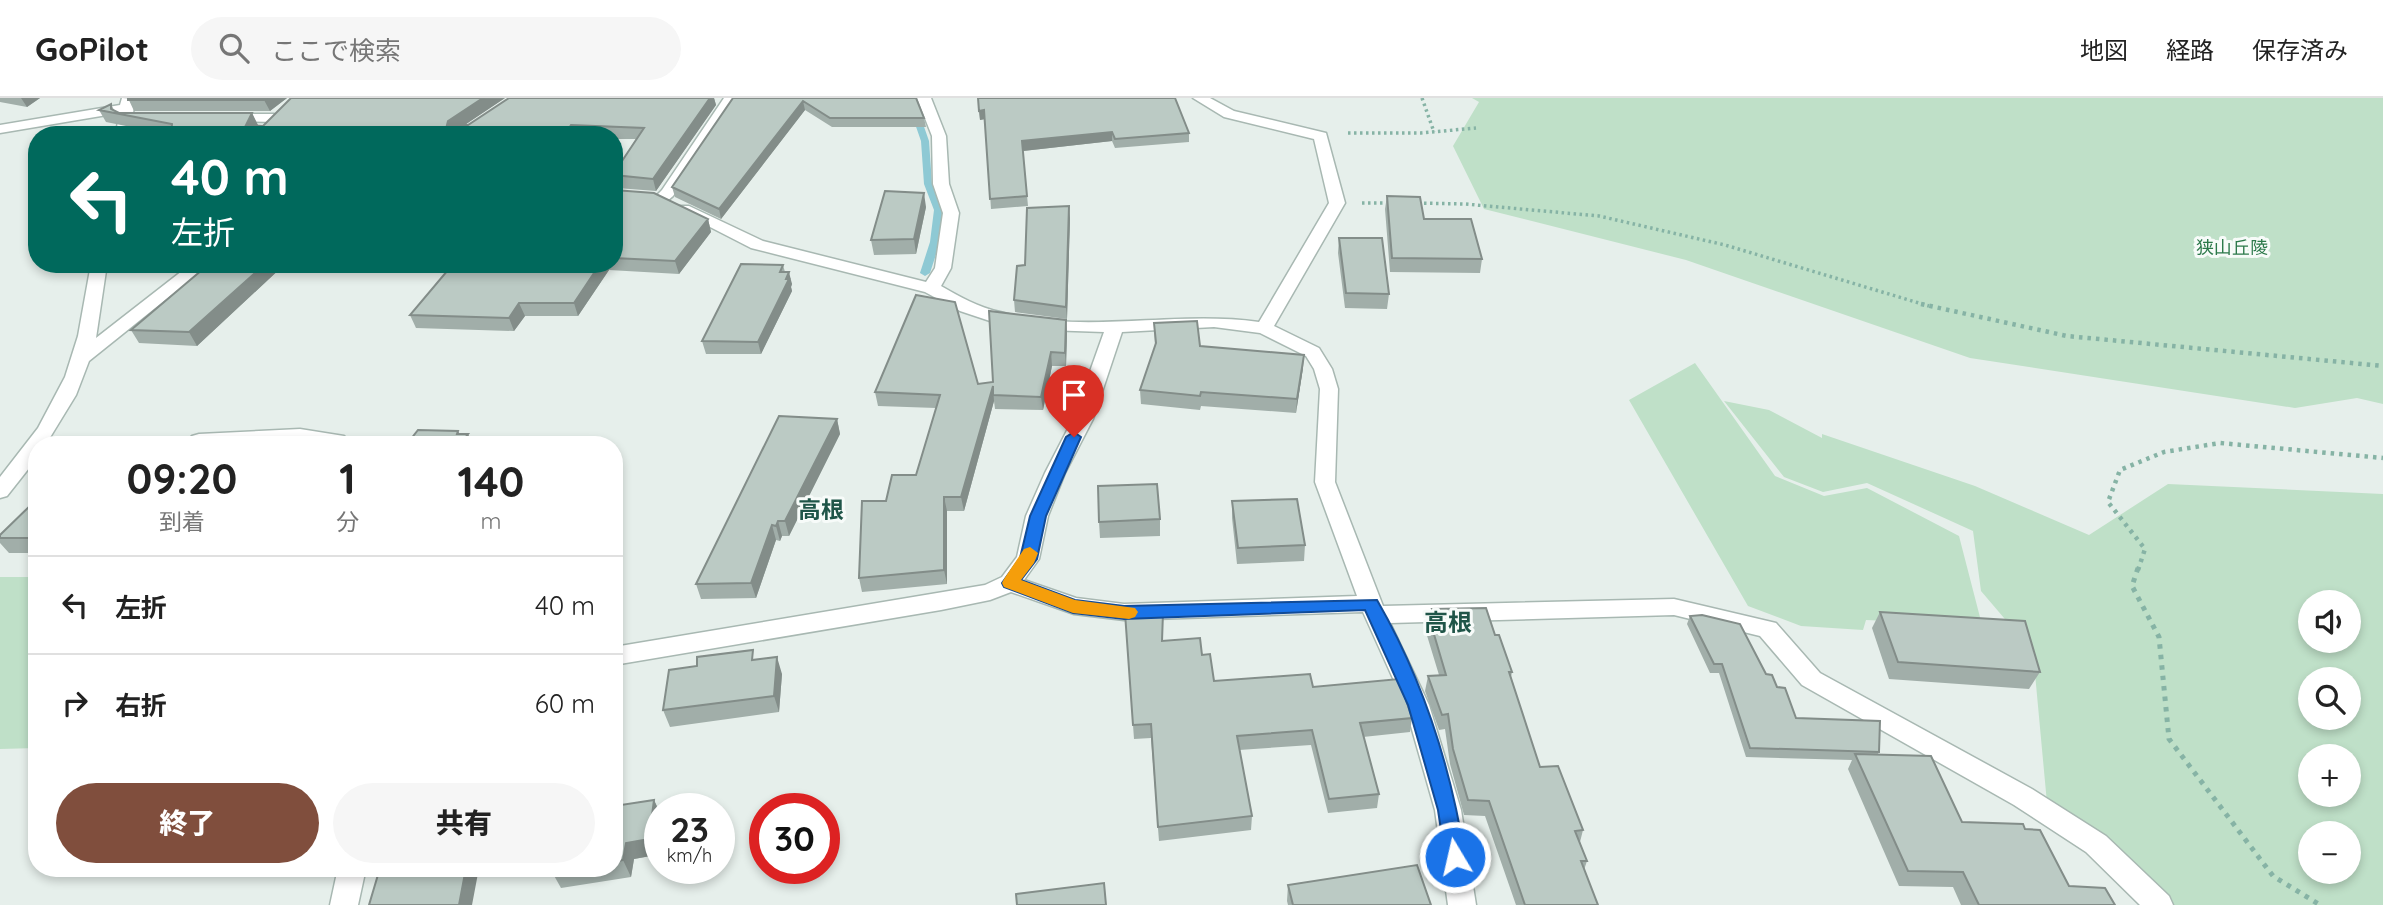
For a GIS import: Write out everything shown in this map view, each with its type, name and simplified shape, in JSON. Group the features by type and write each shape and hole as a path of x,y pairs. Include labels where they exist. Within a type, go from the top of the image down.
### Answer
{"street":[{"path":"661,199 668,193 731,98"},
{"path":"924,98 939,136 941,184 951,213 943,268 931,288"},
{"path":"1200,98 1229,114 1321,136 1337,202 1264,328"},
{"path":"0,130 130,110"},
{"path":"206,118 278,115 269,126"},
{"path":"639,197 661,199 757,245 931,288 966,307 999,318 1046,326 1115,327 1214,322 1264,328 1313,352 1323,369 1329,389 1325,482 1373,610 1417,705 1448,810 1462,905"},
{"path":"42,436 61,406 82,358 97,273"},
{"path":"82,358 191,273"},
{"path":"623,655 941,602 990,592 1010,583 1028,559 1038,516 1055,473 1083,419 1115,327"},
{"path":"280,436 307,436"},
{"path":"0,491 28,457"},
{"path":"1010,583 1073,606 1124,612 1674,607 1768,629 1811,679 2023,797 2096,844 2159,905"},
{"path":"344,905 350,877"}],"path":[{"path":"1422,98 1434,132"},
{"path":"1321,136 1327,132 1372,134 1476,128"},
{"path":"1337,202 1401,203"},
{"path":"1413,203 1465,204 1599,216 1726,245 1920,304 2067,336 2364,362 2383,366"},
{"path":"2320,905 2273,876 2169,739 2159,636 2132,586 2145,548 2108,502 2120,470 2164,452 2220,443 2383,458"}],"green space":[{"name":"狭山丘陵","path":"1472,98 2383,98 2383,404 2357,398 2295,408 1970,358 1686,260 1484,209 1453,146 1479,102"},
{"path":"1695,363 1775,476 1824,496 1867,488 1959,536 1982,625 1866,620 1863,630 1801,626 1748,606 1629,400"},
{"path":"1724,401 1769,410 1822,438 1822,434 1975,486 2089,535 2168,484 2383,494 2383,905 2146,905 2048,814 2033,652 1981,591 1973,531 1867,483 1823,492 1784,477"},
{"path":"0,577 28,577 28,748 0,749"}],"building":[{"path":"128,98 267,98 128,100"},
{"path":"291,98 483,98 448,121 447,125 468,125 509,98 710,98 653,179 623,176 623,160 644,128 571,125 263,126"},
{"path":"733,98 916,98 924,118 830,118 803,101 719,209 672,187"},
{"path":"978,98 1175,98 1189,133 1115,139 1112,132 1022,141 1027,196 990,199 984,110 979,111"},
{"path":"111,104 111,109 119,113 252,113 246,125 263,126 172,126 99,110"},
{"path":"623,191 654,193 708,219 675,261 623,258"},
{"path":"885,191 924,193 914,239 871,240"},
{"path":"1387,196 1420,197 1424,219 1471,219 1482,259 1392,258"},
{"path":"1069,206 1066,307 1014,300 1017,266 1025,265 1027,208"},
{"path":"1339,238 1382,238 1389,294 1346,293"},
{"path":"741,264 783,265 780,272 789,272 786,279 789,279 758,342 702,341"},
{"path":"198,273 255,273 189,332 131,330"},
{"path":"445,273 594,273 574,303 519,303 509,318 410,315"},
{"path":"916,295 955,302 978,384 993,382 989,311 1066,320 1065,353 1051,352 1041,397 993,395 993,386 961,497 944,497 944,570 859,578 862,501 886,501 892,475 916,475 940,395 875,392"},
{"path":"1197,321 1200,346 1304,355 1297,399 1201,392 1200,396 1140,390 1156,343 1154,323"},
{"path":"779,416 837,419 785,521 778,521 776,526 772,525 751,583 696,584"},
{"path":"418,430 458,431 457,434 468,434 466,436 413,436"},
{"path":"1157,484 1160,519 1099,522 1098,486"},
{"path":"1297,499 1305,545 1238,548 1232,501"},
{"path":"28,508 28,538 0,538"},
{"path":"1486,608 1512,672 1509,672 1540,767 1558,766 1583,830 1575,831 1587,861 1581,861 1598,905 1525,905 1489,801 1468,800 1453,749 1448,714 1442,715 1428,676 1446,675 1428,614 1434,614 1432,609"},
{"path":"1880,612 2025,621 2040,672 1898,662"},
{"path":"1125,613 1163,613 1162,641 1200,638 1202,655 1210,654 1214,681 1310,674 1313,687 1399,679 1412,718 1360,723 1379,794 1329,799 1312,730 1237,736 1252,816 1158,827 1151,724 1133,725"},
{"path":"1702,615 1740,624 1766,674 1772,675 1777,687 1785,688 1796,718 1880,721 1879,752 1750,748 1722,664 1714,664 1690,616"},
{"path":"753,650 752,660 777,657 774,696 663,710 669,670 697,666 697,657"},
{"path":"1855,754 1931,756 1962,822 2023,824 2025,829 2040,830 2069,886 2105,888 2115,905 1979,905 1963,872 1908,871"},
{"path":"644,802 644,840 626,843 623,860 623,805"},
{"path":"1417,865 1431,905 1293,905 1288,885"},
{"path":"377,877 464,877 459,905 369,905"},
{"path":"1104,883 1106,905 1017,905 1016,894"}],"waterway":[{"path":"910,98 925,141 928,184 939,210 935,242 925,273"}],"slow traffic":[{"path":"1030,553 1010,583 1073,606 1129,612"}],"district":[{"name":"高根","path":"821,509"},
{"name":"高根","path":"1448,622"}],"route":[{"path":"1074,437 1055,473 1038,516 1028,559 1010,583 1073,606 1124,612 1371,604 1417,705 1448,810 1455,857"}]}
